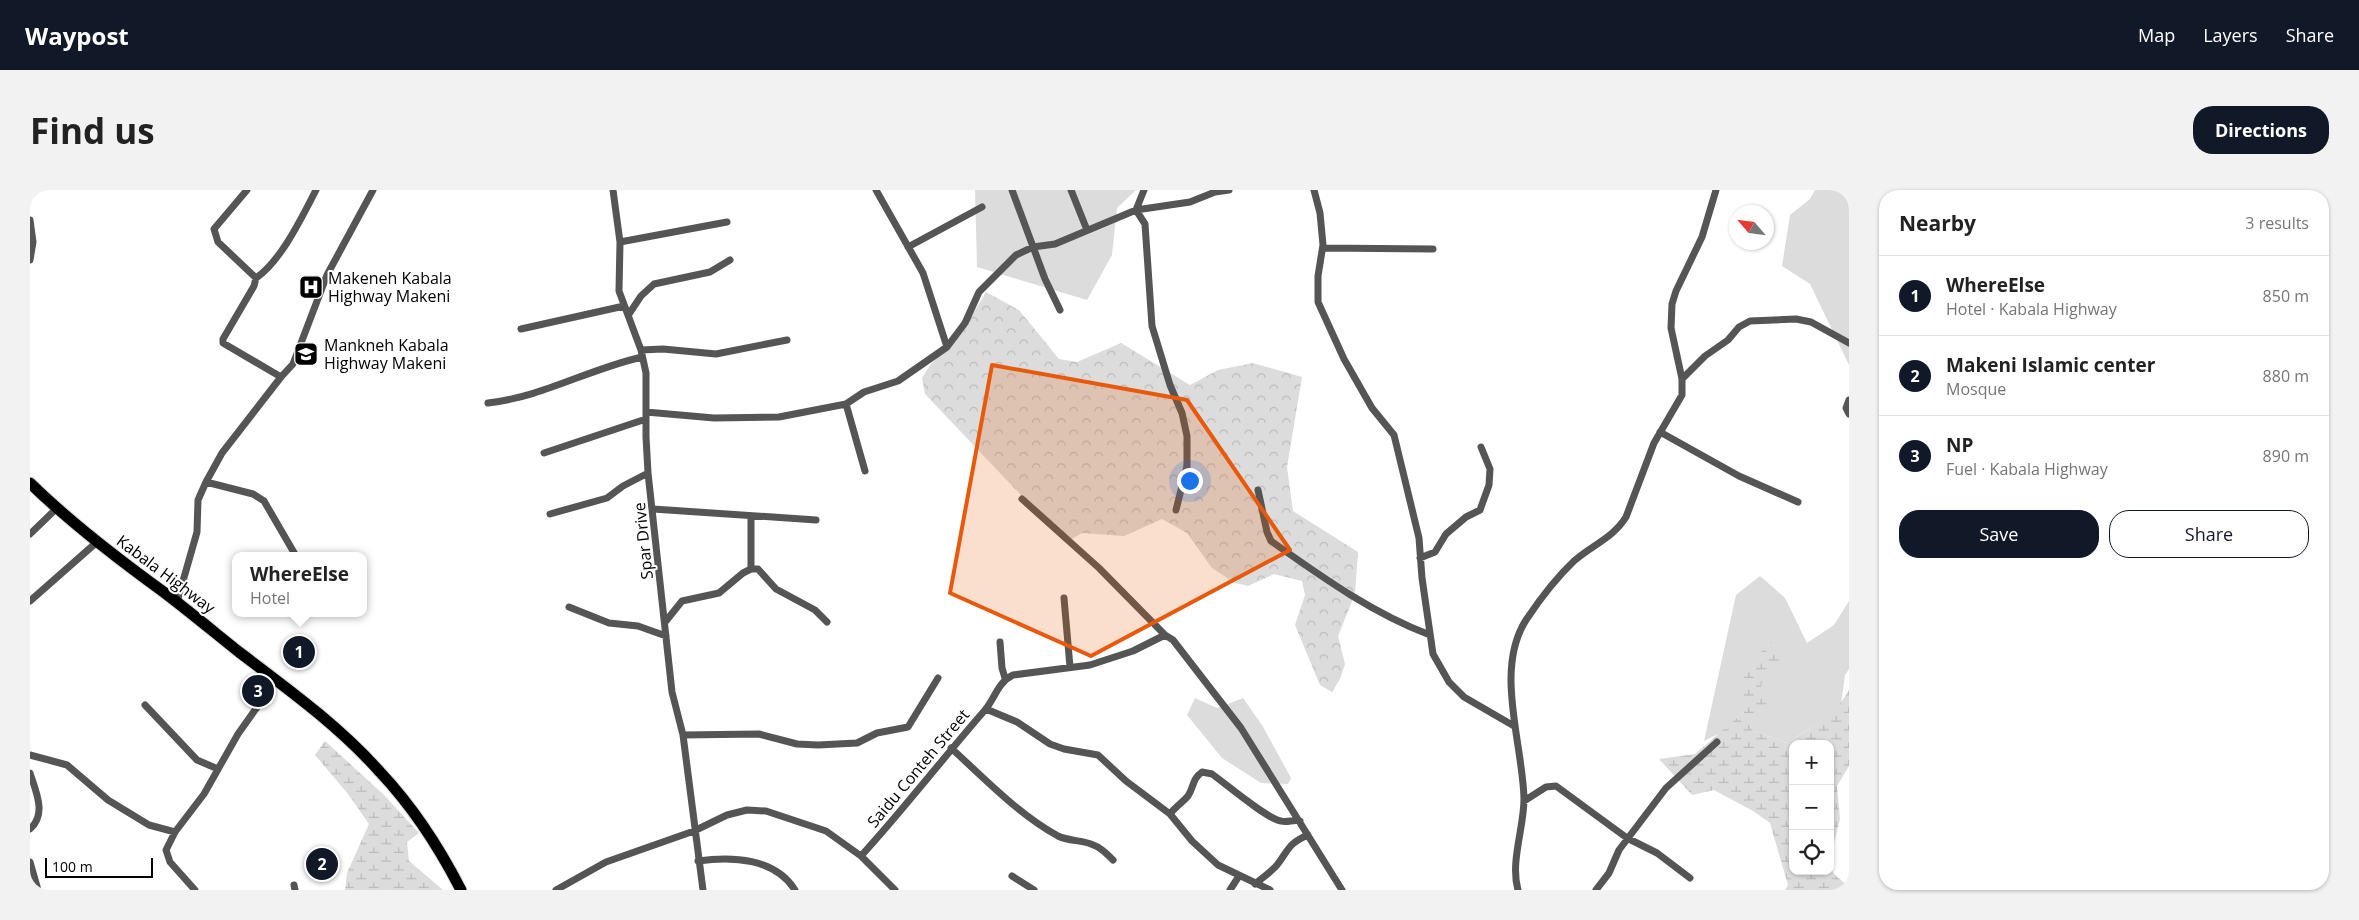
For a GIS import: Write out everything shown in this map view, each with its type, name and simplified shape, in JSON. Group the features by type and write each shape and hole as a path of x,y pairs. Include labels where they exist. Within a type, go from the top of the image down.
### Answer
{"main road":[{"name":"Kabala Highway","path":"30,483 56,509 97,542 276,679 342,733 380,771 407,803 435,843 461,890"}],"street":[{"path":"247,190 220,219 214,229 214,235 218,242 256,278"},
{"path":"281,377 223,343 223,339 254,286 256,278 269,266 295,229 316,190"},
{"path":"177,602 197,532 198,500 206,482 222,453 293,364 328,275 373,190"},
{"name":"Spar Drive","path":"613,190 620,242 619,291 629,314 646,373 648,473 666,621 672,692 684,736 694,831 703,890"},
{"path":"876,190 923,273 946,347"},
{"path":"1012,190 1033,247 1060,310"},
{"path":"1071,190 1086,230"},
{"path":"1136,210 1144,190"},
{"path":"544,453 646,416 771,417 846,404 864,392 902,378 946,347 965,323 979,292 1016,255 1033,247 1054,244 1136,210 1190,202 1214,191 1229,190"},
{"path":"1314,190 1320,212 1323,248 1318,276 1320,310 1331,327 1344,359 1372,408 1394,435 1414,513 1432,654 1449,682 1464,697 1514,726"},
{"path":"1518,890 1516,873 1524,801 1522,772 1514,726 1513,668 1517,637 1549,588 1568,568 1620,527 1626,517 1660,432 1679,403 1682,395 1682,379 1671,328 1672,304 1676,291 1702,237 1716,190"},
{"path":"908,247 982,207"},
{"path":"1136,210 1145,224 1152,326 1170,385 1182,413 1187,436 1188,466 1176,510"},
{"path":"30,220 33,242 30,260"},
{"path":"620,242 727,222"},
{"path":"1323,248 1433,248"},
{"path":"629,314 641,296 654,284 710,272 730,260"},
{"path":"521,329 624,306"},
{"path":"1682,379 1705,356 1728,340 1739,327 1750,321 1796,319 1811,322 1849,343"},
{"path":"488,403 512,400 539,393 576,377 641,354 663,349 716,354 787,340"},
{"path":"1849,400 1846,408 1849,414"},
{"path":"846,404 865,471"},
{"path":"1660,432 1739,476 1798,502"},
{"path":"1420,558 1435,552 1446,534 1466,517 1480,510 1489,485 1490,469 1481,447"},
{"path":"550,514 607,498 623,486 648,473"},
{"path":"206,482 253,494 264,501 294,552"},
{"path":"1258,490 1271,541 1365,605 1399,623 1430,635"},
{"path":"1022,499 1099,568 1165,635 1173,640 1241,728 1342,890"},
{"path":"30,534 56,509"},
{"path":"653,509 816,520"},
{"path":"750,569 751,516"},
{"path":"30,600 97,542"},
{"path":"666,621 682,601 719,593 750,569 758,569 776,589 814,610 827,622"},
{"path":"1064,598 1070,667"},
{"path":"569,607 609,623 638,626 666,636"},
{"path":"986,708 1006,678 1013,675 1090,665 1133,651 1165,635"},
{"path":"1000,642 1002,668 1006,678"},
{"path":"684,736 759,734 797,744 857,742 877,733 908,727 938,678"},
{"path":"195,890 170,862 166,850 175,832 204,794 238,734 276,679"},
{"path":"145,705 197,760 218,769"},
{"name":"Saidu Conteh Street","path":"860,856 893,820 986,708 1017,722 1050,744 1064,750 1098,755 1126,781 1170,814 1205,855 1218,865 1270,890"},
{"path":"1596,890 1609,873 1619,850 1666,788 1717,742"},
{"path":"951,748 993,787 1046,828 1060,837 1091,844 1102,850 1113,860"},
{"path":"30,755 67,765 116,805 149,825 175,832"},
{"path":"1170,814 1179,802 1188,796 1195,776 1202,772 1212,774 1270,816 1282,822 1293,819 1300,821"},
{"path":"30,773 40,815 38,822 30,829"},
{"path":"1524,801 1546,786 1556,786 1628,838 1656,852 1690,878"},
{"path":"556,890 606,862 694,831 727,814 747,810 766,811 826,831 860,856 895,890"},
{"path":"1255,884 1276,866 1286,849 1294,841 1308,835"},
{"path":"698,861 720,858 744,859 780,872 795,890"},
{"path":"30,862 38,890"},
{"path":"1012,876 1034,890"},
{"path":"1230,890 1239,876"}],"highlighted area":[{"path":"992,365 1187,400 1290,550 1091,656 950,593"}],"green space":[{"path":"975,190 1136,190 1117,208 1112,255 1087,300 977,267"},
{"path":"1815,190 1849,190 1849,365 1810,284 1782,266 1790,215 1810,199"},
{"path":"986,292 1019,310 1059,359 1077,362 1121,343 1190,385 1218,370 1253,363 1302,377 1287,467 1293,511 1358,552 1355,594 1338,636 1345,664 1340,679 1332,692 1320,685 1295,625 1305,595 1302,581 1274,574 1248,586 1235,583 1212,568 1187,533 1162,519 1124,536 1082,533 1070,540 1057,533 925,394 922,378 930,365 962,332"},
{"path":"1760,576 1785,598 1807,643 1834,625 1849,601 1849,669 1845,675 1841,705 1817,724 1787,743 1753,731 1744,712 1724,731 1704,741 1736,595"},
{"path":"1771,642 1783,659 1763,671 1760,696 1769,702 1748,717 1753,731 1787,743 1789,742 1789,875 1834,874 1849,887 1849,890 1785,890 1788,885 1770,823 1753,811 1714,790 1692,795 1659,759 1695,754 1744,712 1743,679 1748,666"},
{"path":"1849,690 1849,766 1837,786 1840,819 1834,842 1834,740 1792,740 1830,714"},
{"path":"1195,698 1217,708 1243,698 1262,725 1291,778 1288,784 1261,783 1222,758 1187,715"},
{"path":"325,741 384,795 419,833 407,842 409,861 443,890 345,890 347,873 369,824 348,794 315,755"}],"place":[{"name":"Makeneh Kabala Highway Makeni","path":"311,287"},
{"name":"Mankneh Kabala Highway Makeni","path":"306,354"},
{"name":"WhereElse","path":"299,652"},
{"name":"NP","path":"258,691"},
{"name":"Makeni Islamic center","path":"322,864"}]}
